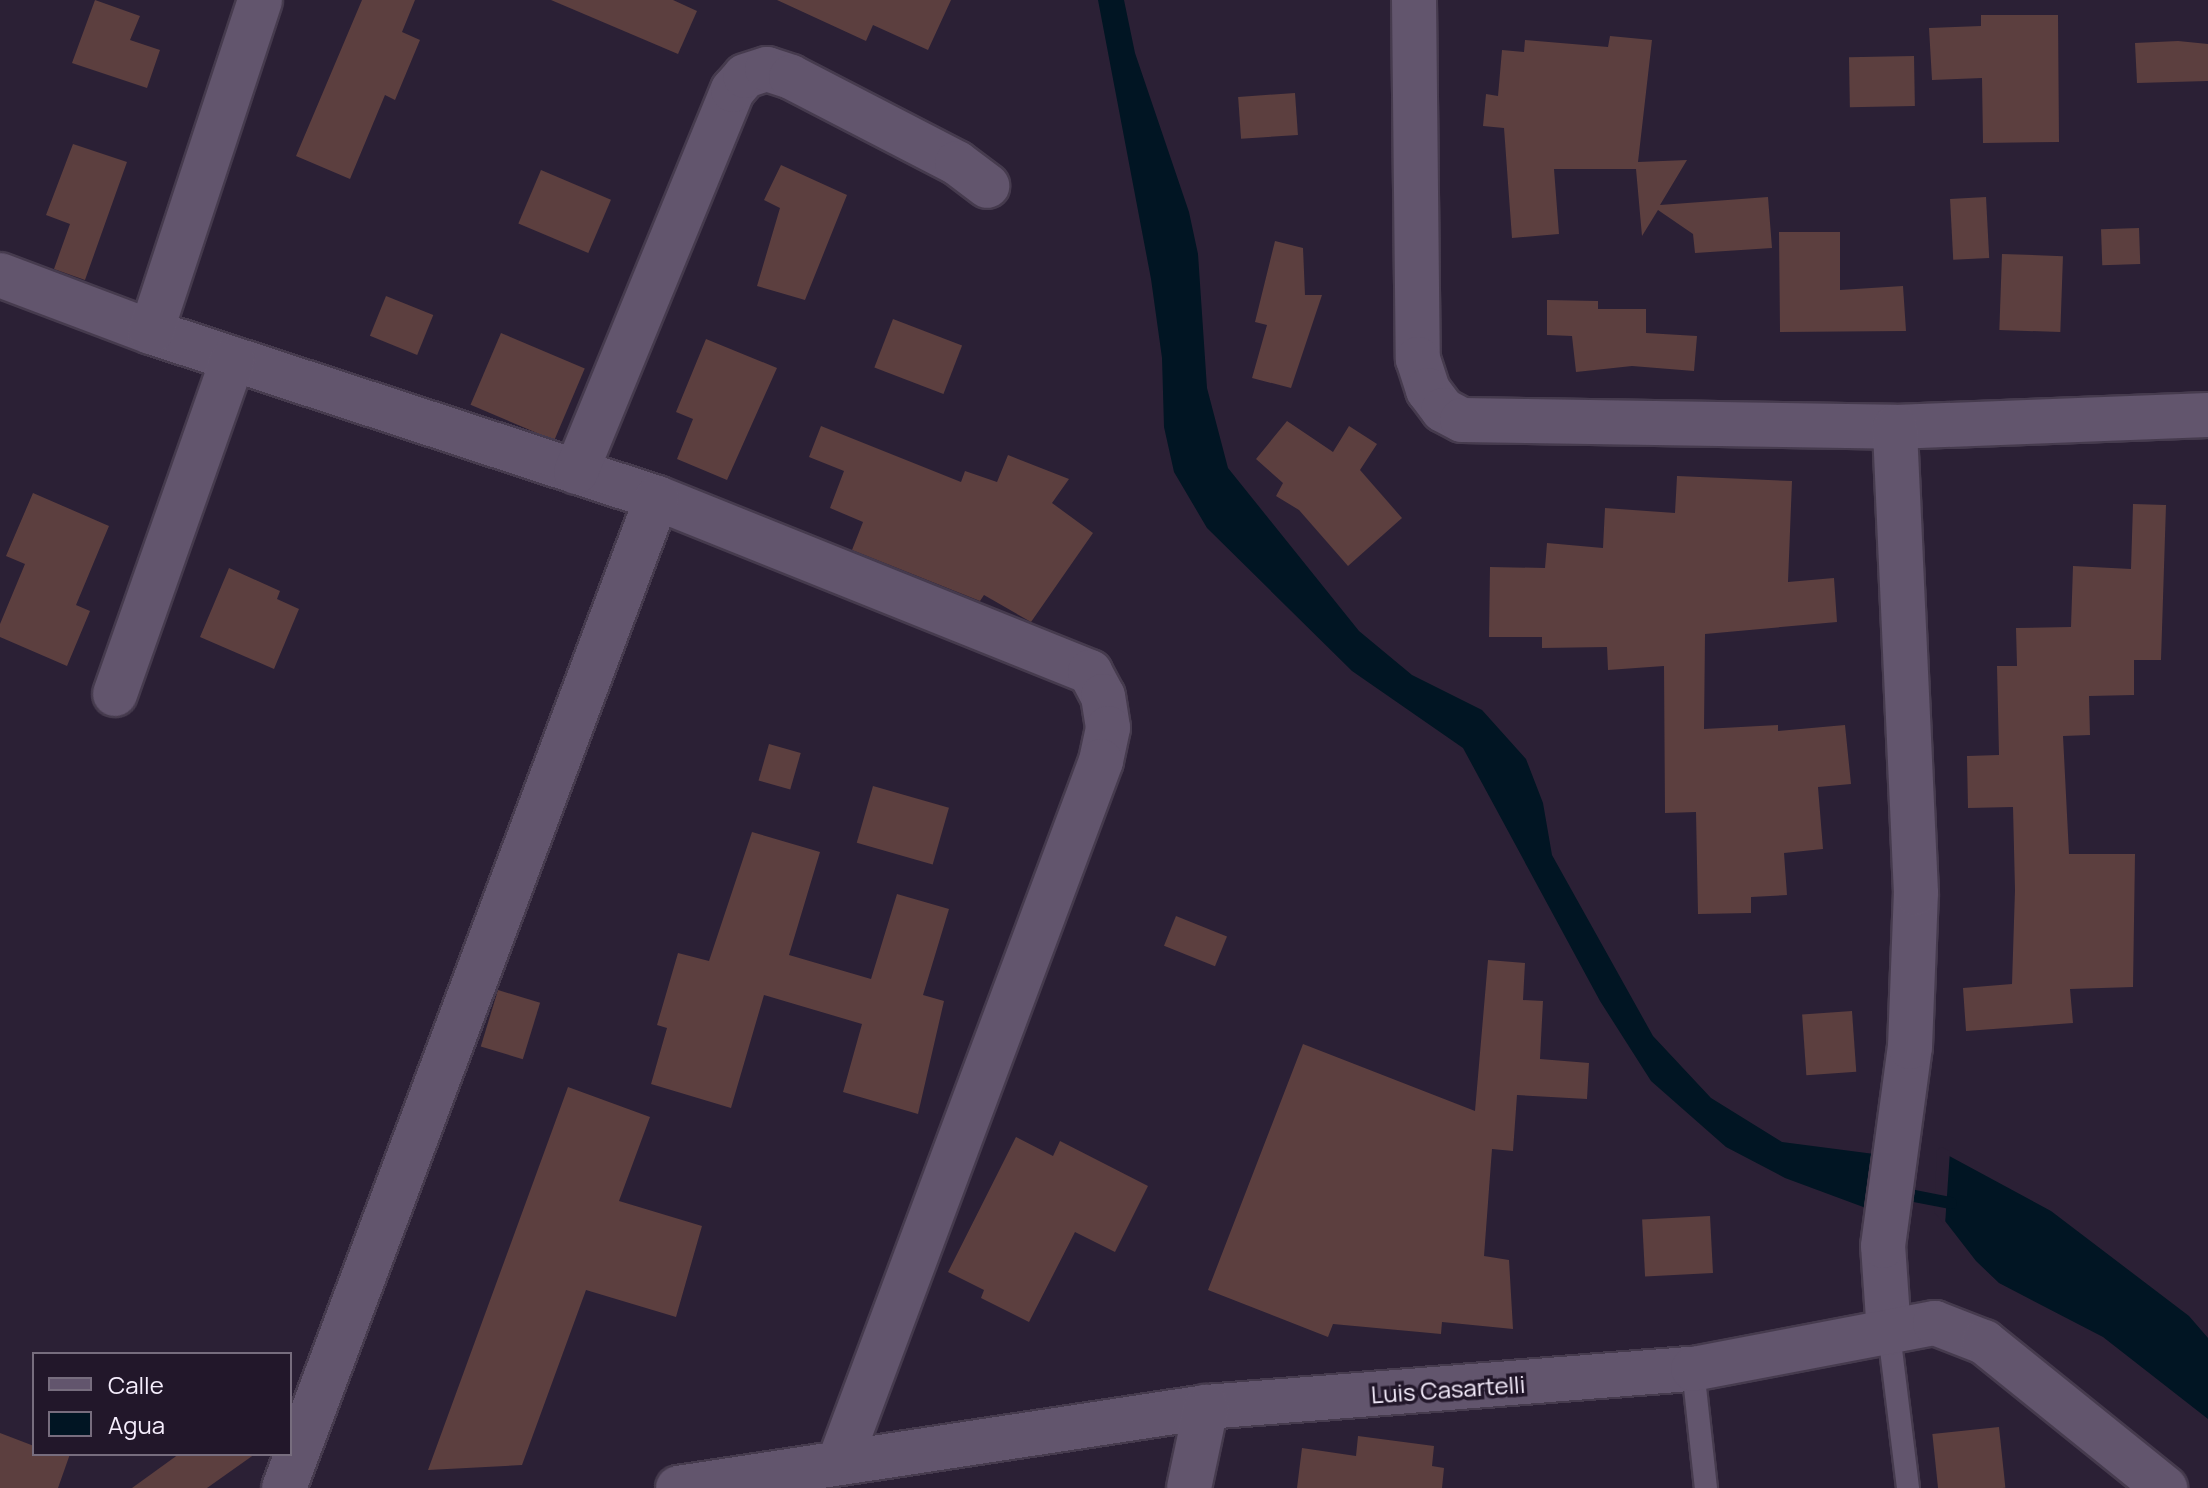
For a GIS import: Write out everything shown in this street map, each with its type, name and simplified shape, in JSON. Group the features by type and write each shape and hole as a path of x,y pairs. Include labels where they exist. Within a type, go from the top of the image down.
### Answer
{"street":[{"path":"151,332 260,0"},
{"path":"1414,0 1418,359 1428,390 1443,410 1462,420 1895,427 2208,415"},
{"path":"576,472 733,90 745,76 767,69 791,77 957,163 987,186"},
{"path":"0,275 151,332 657,498 1090,672 1103,696 1108,728 1087,803 839,1463"},
{"path":"115,694 233,359"},
{"path":"1889,1333 1883,1246 1910,1047 1916,893 1895,427"},
{"path":"284,1488 657,498"},
{"name":"Luis Casartelli","path":"678,1488 1206,1407 1693,1369 1935,1323 1984,1342 2165,1488"},
{"path":"1189,1488 1206,1407"}],"lane":[{"path":"1889,1333 1908,1488"},
{"path":"1693,1369 1706,1488"}],"water":[{"path":"1098,0 1124,0 1135,53 1189,212 1198,254 1207,388 1228,468 1359,631 1412,675 1482,710 1526,759 1543,803 1552,855 1653,1036 1711,1098 1782,1142 1882,1155 1874,1211 1785,1178 1726,1147 1651,1081 1600,1001 1463,748 1352,671 1207,528 1174,472 1164,427 1162,358 1151,279"},
{"path":"1940,1151 2051,1211 2189,1316 2208,1338 2208,1419 2103,1337 1999,1283 1976,1261 1938,1212"}],"pier":[{"path":"1941,1147 1950,1151 1945,1225 1934,1212 1937,1150"}],"building":[{"path":"95,0 140,16 130,40 160,50 147,88 72,63"},
{"path":"362,0 415,0 402,32 420,40 395,100 385,95 350,179 296,156"},
{"path":"551,0 673,0 697,11 678,54"},
{"path":"777,0 951,0 928,50 873,25 866,41"},
{"path":"1981,15 2058,15 2059,142 1983,143 1982,78 1932,80 1929,28 1981,26"},
{"path":"1610,36 1652,40 1638,162 1687,160 1660,205 1768,197 1772,248 1695,253 1693,234 1658,210 1642,236 1636,169 1554,169 1559,234 1512,238 1504,128 1483,126 1486,94 1498,96 1502,50 1524,52 1525,40 1608,47"},
{"path":"2178,41 2208,44 2208,81 2137,83 2135,43"},
{"path":"1914,56 1915,106 1850,107 1849,57"},
{"path":"1295,93 1298,135 1241,139 1238,97"},
{"path":"73,144 127,162 85,280 54,269 70,224 46,215"},
{"path":"781,165 847,195 805,300 757,286 780,208 764,200"},
{"path":"541,170 611,200 588,253 518,223"},
{"path":"1986,197 1989,258 1953,260 1950,199"},
{"path":"2139,228 2140,264 2102,265 2101,229"},
{"path":"1779,232 1840,232 1840,290 1903,286 1906,331 1780,332"},
{"path":"1275,241 1303,248 1305,295 1322,295 1291,388 1252,378 1267,325 1255,322"},
{"path":"2002,254 2063,256 2060,332 1999,330"},
{"path":"386,296 433,315 417,355 370,336"},
{"path":"1547,300 1598,301 1598,309 1646,309 1646,333 1697,336 1694,371 1632,366 1576,372 1572,336 1547,335"},
{"path":"893,319 962,346 943,394 874,368"},
{"path":"501,333 585,369 554,440 471,405"},
{"path":"706,339 777,368 727,480 677,459 693,419 676,412"},
{"path":"1287,421 1333,452 1349,426 1377,444 1360,470 1402,518 1348,566 1299,510 1276,496 1283,483 1256,459"},
{"path":"821,426 961,482 965,471 997,482 1008,455 1069,479 1052,503 1093,533 1031,622 984,595 980,601 852,550 863,522 830,508 844,471 809,457"},
{"path":"1677,476 1792,481 1788,582 1834,578 1837,622 1705,634 1704,729 1778,725 1778,731 1845,725 1851,784 1818,787 1823,849 1784,853 1787,895 1751,897 1751,913 1698,914 1696,812 1665,813 1664,666 1608,670 1607,647 1542,648 1542,637 1489,637 1490,567 1545,568 1547,543 1603,548 1605,508 1675,513"},
{"path":"33,493 109,526 76,605 90,611 67,666 0,637 0,624 25,564 6,556"},
{"path":"2133,504 2166,505 2161,660 2134,660 2134,695 2089,696 2090,735 2063,736 2069,854 2135,854 2133,987 2070,989 2073,1023 1966,1031 1963,988 2012,984 2015,890 2013,807 1968,808 1967,756 1999,755 1997,666 2017,666 2016,628 2071,627 2073,566 2131,569"},
{"path":"229,568 280,591 277,599 299,609 274,669 200,637"},
{"path":"769,744 801,753 790,790 759,781"},
{"path":"873,786 949,808 933,864 857,843"},
{"path":"752,832 820,852 789,955 871,979 897,894 949,909 923,995 944,1001 918,1114 843,1092 862,1024 764,995 731,1108 651,1084 667,1028 657,1025 678,953 709,961"},
{"path":"1176,916 1227,937 1215,966 1164,946"},
{"path":"1488,960 1525,963 1523,1000 1543,1001 1540,1059 1589,1063 1587,1099 1517,1095 1513,1151 1492,1149 1484,1256 1509,1260 1513,1329 1442,1322 1441,1334 1333,1324 1328,1337 1208,1290 1303,1044 1475,1111"},
{"path":"498,990 540,1003 523,1059 481,1046"},
{"path":"1852,1011 1856,1072 1806,1075 1802,1014"},
{"path":"568,1087 650,1117 619,1201 702,1226 676,1317 586,1290 522,1465 428,1470"},
{"path":"1016,1137 1053,1156 1060,1141 1148,1186 1115,1252 1075,1232 1029,1322 981,1298 984,1290 948,1272"},
{"path":"1710,1216 1713,1273 1645,1276 1642,1220"},
{"path":"1999,1427 2005,1488 1938,1488 1932,1434"},
{"path":"0,1433 32,1445 32,1456 69,1456 58,1488 0,1488"},
{"path":"1358,1436 1434,1446 1432,1466 1444,1468 1442,1488 1297,1488 1302,1448 1356,1456"},
{"path":"176,1456 252,1456 207,1488 132,1488"}],"waterway":[{"path":"1899,1193 1951,1203"}]}
